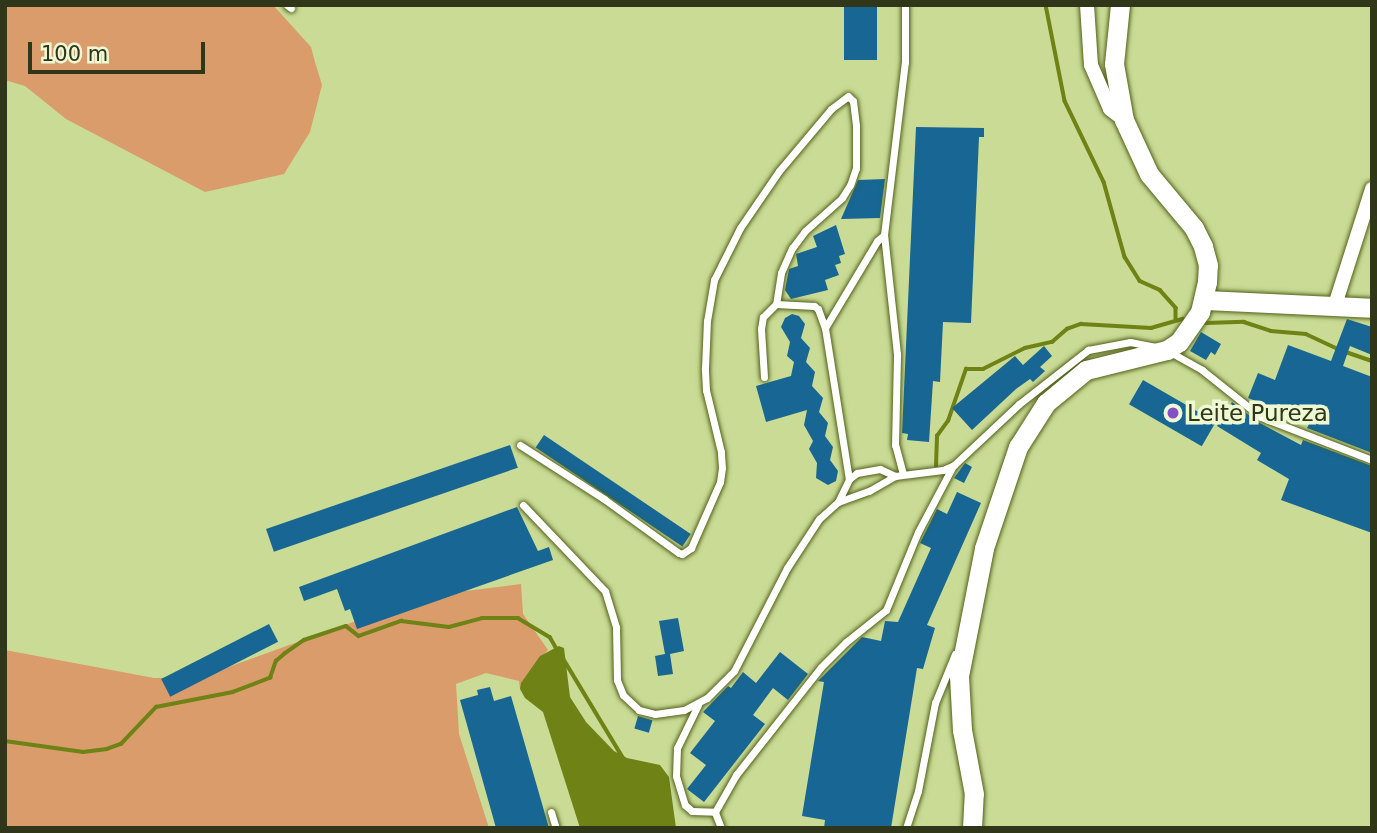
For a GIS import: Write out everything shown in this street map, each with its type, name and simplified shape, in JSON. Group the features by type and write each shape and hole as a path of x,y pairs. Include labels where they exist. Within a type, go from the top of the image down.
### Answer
{"street":[{"path":"1087,5 1091,65 1110,109 1124,120"},
{"path":"972,828 974,794 959,704 959,676 984,548 1003,488 1030,423 1065,385 1086,370 1167,350 1188,332 1204,300 1208,265 1203,246 1194,228 1149,174 1124,120 1114,64 1120,5"},
{"path":"1335,305 1372,189"},
{"path":"1204,300 1372,307"}],"lane":[{"path":"899,475 895,445 897,354 884,235 905,62 905,5"},
{"path":"520,445 604,499 679,554 691,548 720,482 722,468 722,452 706,390 705,368 707,321 714,280 740,228 779,171 831,109 848,96 853,101 856,126 856,168 850,186 842,198 805,231 792,248 781,273 776,304 763,317 761,329 764,377"},
{"path":"825,328 877,241 884,235"},
{"path":"776,304 814,306 818,309 825,328 849,479 838,502"},
{"path":"715,812 736,775 821,667 846,642 886,610 918,532 954,465 1019,404 1088,350 1130,342 1167,350 1202,370 1261,417 1372,460"},
{"path":"523,505 605,591 616,627 617,680 630,704 654,714 684,710 698,704 720,688 734,671 787,568 819,519 838,502 869,491 899,475 943,470 954,465"},
{"path":"849,479 865,470 880,469 899,475"},
{"path":"906,828 918,791 935,703 967,625"},
{"path":"698,704 677,748 676,776 685,805 692,811 715,812"},
{"path":"551,811 556,828"},
{"path":"715,812 721,828"}],"shaded area":[{"path":"5,5 273,5 311,47 322,85 310,132 284,174 205,192 66,119 25,86 5,80"},
{"path":"521,584 523,614 548,650 533,666 520,689 519,681 486,673 456,684 459,734 489,828 5,828 5,650 154,678 201,677 425,596"},
{"path":"559,646 564,648 570,697 586,722 614,751 627,758 660,765 669,777 676,828 580,828 543,712 525,698 520,689 521,683 540,656"}],"building":[{"path":"844,5 877,5 877,60 844,60"},
{"path":"916,127 984,128 984,137 979,137 971,323 943,322 940,382 933,381 929,442 907,440 908,434 902,433"},
{"path":"885,179 880,218 841,219 858,180"},
{"path":"836,225 845,254 839,256 841,263 835,265 839,275 825,280 828,290 791,299 785,290 789,269 798,266 796,254 817,247 813,236"},
{"path":"792,314 799,316 805,324 801,338 810,348 806,362 815,372 812,386 823,398 819,412 828,423 825,436 833,447 830,460 838,471 836,481 828,485 816,478 817,463 809,449 813,441 804,425 807,410 766,422 756,386 791,376 794,362 787,356 790,342 781,327 785,318"},
{"path":"1347,319 1372,327 1372,355 1350,346 1343,366 1372,377 1372,453 1307,428 1310,422 1248,398 1258,373 1275,380 1288,345 1331,361"},
{"path":"1201,332 1221,344 1215,355 1211,352 1206,360 1190,351"},
{"path":"1044,346 1052,356 1040,367 1045,371 1033,382 1030,379 1016,389 972,430 952,408 1015,356 1023,365"},
{"name":"Leite Pureza","path":"1143,380 1216,422 1202,446 1129,404"},
{"path":"1232,402 1258,422 1301,445 1303,440 1372,466 1372,533 1281,500 1289,479 1257,460 1261,453 1217,426"},
{"path":"544,435 691,534 682,546 536,447"},
{"path":"510,445 518,468 274,552 266,529"},
{"path":"965,463 972,467 964,483 954,478"},
{"path":"957,492 981,503 927,625 935,628 923,669 917,668 891,828 824,828 825,820 802,816 824,682 818,681 862,637 881,641 885,621 898,622 931,548 920,543 937,509 947,514"},
{"path":"517,507 538,551 549,547 553,560 357,629 350,609 345,611 337,589 304,601 299,587"},
{"path":"678,618 684,651 670,654 673,674 658,676 655,656 665,654 659,621"},
{"path":"269,624 278,642 170,697 161,679"},
{"path":"780,652 808,674 788,700 773,688 753,715 765,724 704,802 687,789 706,765 690,753 715,721 703,712 728,686 731,688 743,672 756,683"},
{"path":"490,687 494,701 511,696 549,828 496,828 460,700 478,695 477,690"},
{"path":"638,716 652,720 649,733 634,728"}],"waterway":[{"path":"1046,5 1065,101 1104,182 1125,257 1140,281 1160,290 1176,308 1176,318"},
{"path":"936,466 937,436 948,421 966,369 983,369 1025,348 1052,342 1067,329 1081,324 1151,328 1183,319"},
{"path":"1206,323 1244,322 1271,331 1306,334 1338,349"},
{"path":"1346,352 1372,361"},
{"path":"5,741 83,752 107,749 121,744 156,707 233,692 270,678 276,661 304,640 346,626 359,636 401,621 449,627 482,618 518,618 550,637 557,649"},
{"path":"563,658 624,759"}],"place":[{"name":"Leite Pureza","path":"1173,413"}]}
